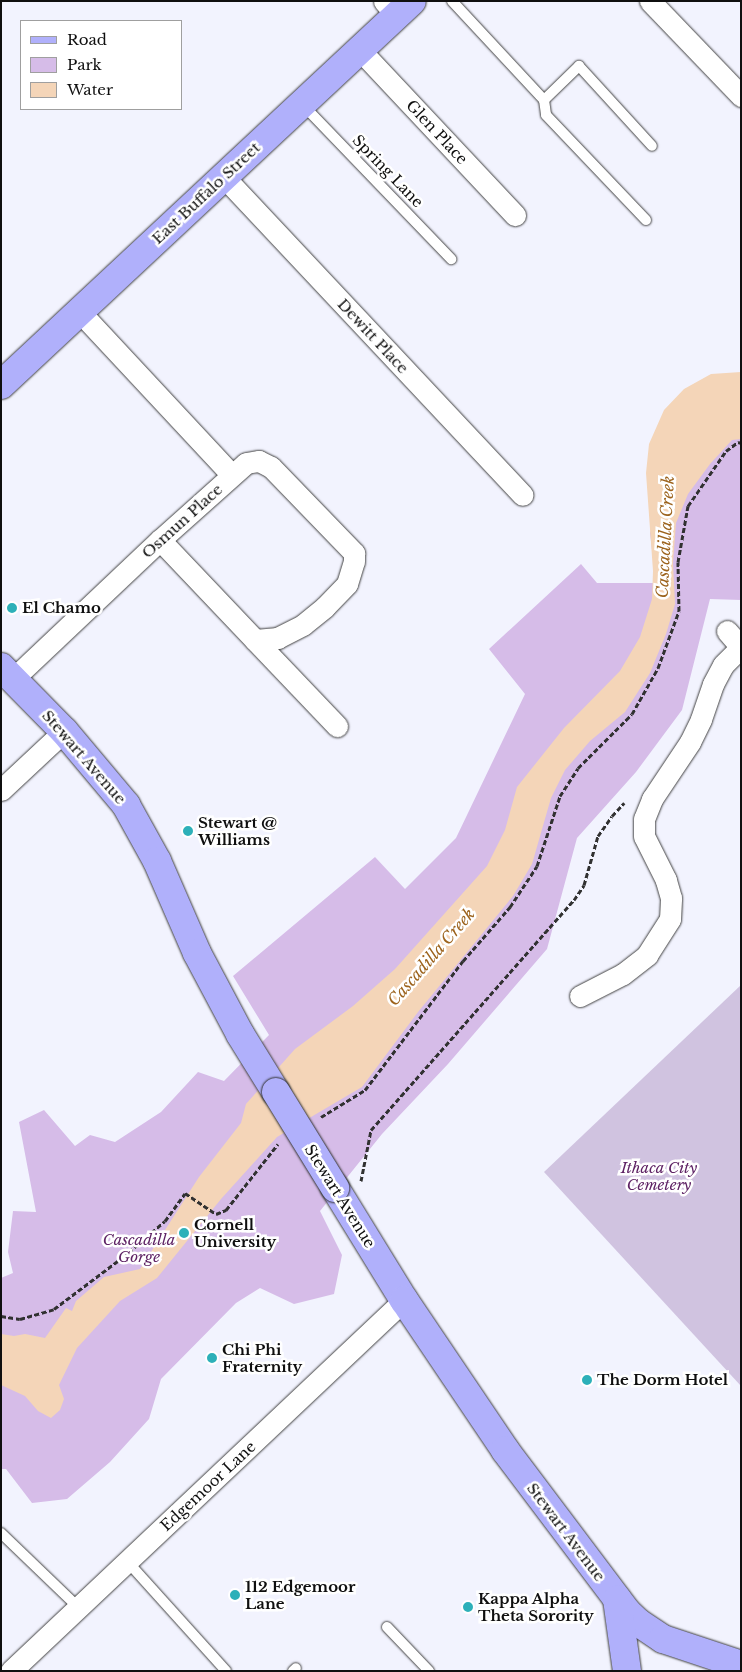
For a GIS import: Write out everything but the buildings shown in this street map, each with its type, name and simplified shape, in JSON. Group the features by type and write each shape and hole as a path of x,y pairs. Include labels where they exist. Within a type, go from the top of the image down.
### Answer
{"street":[{"path":"650,1 741,96"},
{"name":"East Buffalo Street","path":"1,385 303,104 359,49 398,6"},
{"name":"Glen Place","path":"359,49 515,215"},
{"name":"Dewitt Place","path":"224,177 522,495"},
{"name":"Osmun Place","path":"7,673 232,475 79,312"},
{"path":"232,475 246,463 259,461 270,467 354,553 354,561 347,584 325,607 303,625 278,638 255,640"},
{"path":"160,540 337,726"},
{"path":"580,996 622,974 647,955 670,919 671,898 666,880 644,836 644,819 652,799 690,742 723,664 741,647 727,631"},
{"name":"Stewart Avenue","path":"7,673 64,731 126,805 157,860 197,953 240,1034 348,1187 404,1300 505,1450 617,1599 639,1623 663,1639 741,1666"},
{"path":"1,790 64,731"},
{"name":"Edgemoor Lane","path":"11,1671 404,1300"},
{"path":"617,1599 626,1671"},
{"path":"733,1671 741,1666"}],"lane":[{"path":"452,1 544,100 546,115 646,220"},
{"path":"544,100 579,66 652,146"},
{"name":"Spring Lane","path":"303,104 451,259"},
{"path":"1,1533 78,1607"},
{"path":"127,1560 226,1671"},
{"path":"387,1627 429,1671"}],"path":[{"path":"317,1119 365,1090 463,961 510,907 537,866 560,796 573,775 632,714 658,668 679,611 678,562 688,506 726,451 738,442 741,443"},
{"path":"348,1187 372,1130 574,900 584,885 598,836 612,816"},
{"path":"1,1316 20,1319 54,1309 123,1257 165,1221 185,1193 216,1214 226,1210 280,1141"}],"green space":[{"name":"Cascadilla Gorge","path":"693,406 741,417 741,600 710,599 682,710 636,772 577,838 547,949 448,1064 382,1134 320,1211 342,1255 334,1294 294,1304 260,1288 236,1303 161,1379 149,1419 110,1462 67,1499 32,1503 6,1469 1,1469 1,1278 13,1273 8,1252 13,1211 36,1212 19,1122 44,1110 75,1146 90,1135 115,1142 161,1112 198,1072 224,1081 269,1035 233,976 375,857 405,889 456,838 525,694 489,649 581,564 597,583 656,583 650,533"},
{"name":"Ithaca City Cemetery","path":"741,985 741,1386 544,1172"}],"water":[{"name":"Cascadilla Creek","path":"741,372 741,439 732,440 710,464 688,494 676,523 673,563 675,604 666,634 650,673 625,712 590,741 565,770 551,798 532,864 513,896 418,1012 362,1087 277,1137 221,1199 157,1278 120,1301 77,1348 59,1385 64,1399 60,1410 51,1418 38,1411 25,1396 1,1385 1,1334 14,1336 25,1334 45,1338 66,1308 72,1311 76,1301 104,1277 140,1269 199,1177 241,1123 246,1104 295,1049 353,1006 395,969 487,866 505,830 517,787 564,728 620,671 640,637 652,599 653,571 646,473 649,444 664,410 684,389 711,374"}],"place":[{"name":"El Chamo","path":"12,608"},
{"name":"Stewart @ Williams","path":"188,831"},
{"name":"Cornell University","path":"184,1233"},
{"name":"Chi Phi Fraternity","path":"212,1358"},
{"name":"The Dorm Hotel","path":"587,1380"},
{"name":"112 Edgemoor Lane","path":"235,1595"},
{"name":"Kappa Alpha Theta Sorority","path":"468,1607"}]}
